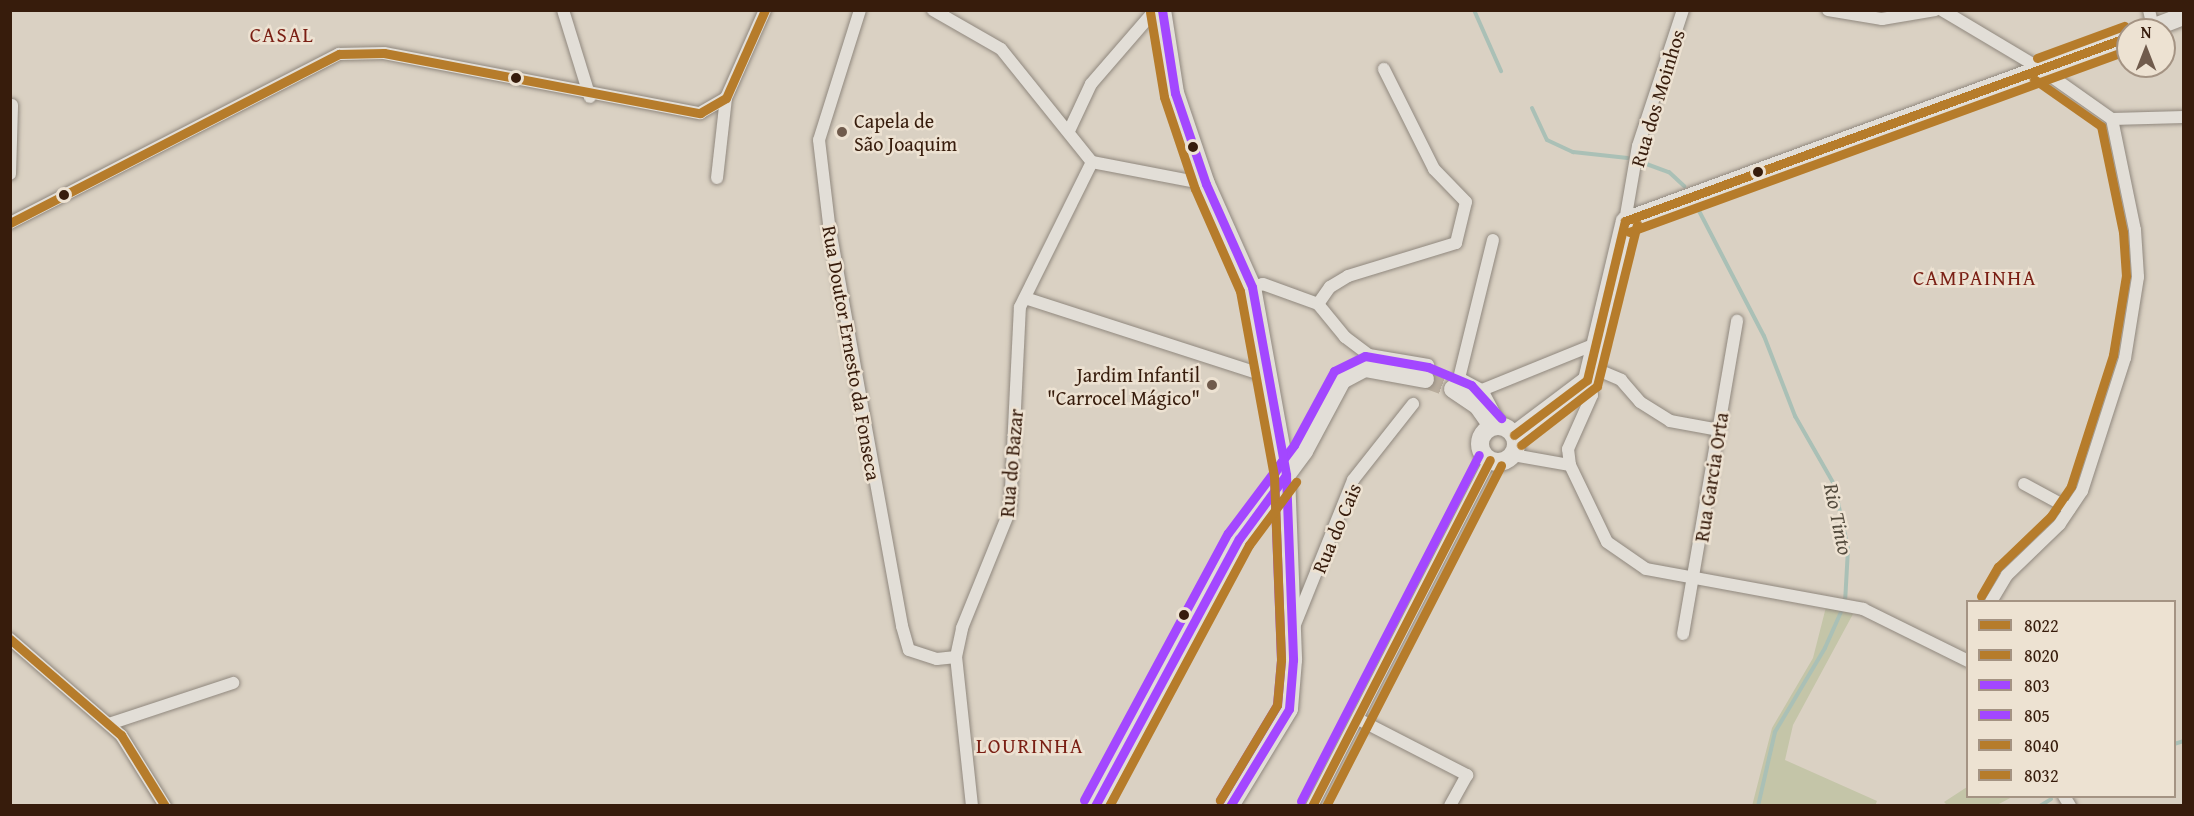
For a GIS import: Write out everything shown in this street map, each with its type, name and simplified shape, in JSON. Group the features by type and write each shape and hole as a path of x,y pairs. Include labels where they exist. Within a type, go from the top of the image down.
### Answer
{"street":[{"path":"563,10 590,97"},
{"path":"717,178 726,98 765,10"},
{"name":"Rua Doutor Ernesto da Fonseca","path":"860,10 819,140 825,201 902,626 909,650 937,659 956,657"},
{"path":"933,10 1001,49 1092,162 1206,184"},
{"path":"1069,131 1091,84 1155,10"},
{"path":"1162,10 1174,93 1206,184 1252,287 1286,475 1293,631 1288,709 1230,806"},
{"name":"Rua dos Moinhos","path":"1625,221 1638,146 1683,10"},
{"path":"1828,10 1882,19 1935,10"},
{"path":"1942,10 2041,69 2112,119 2184,117"},
{"path":"1966,661 1847,605 1646,569 1612,547 1598,530 1570,465 1568,449 1592,395 1589,373 1600,342 1625,221 2116,41"},
{"path":"12,218 339,54 384,53 590,97 687,113 709,111 726,98"},
{"path":"1318,304 1330,286 1348,276 1456,243 1462,223 1466,202 1434,169 1384,69"},
{"path":"10,174 12,105"},
{"path":"1992,600 2007,575 2070,509 2082,491 2125,358 2138,277 2135,230 2112,119"},
{"name":"Rua do Bazar","path":"972,806 956,657 962,628 1010,510 1020,307 1092,162"},
{"path":"1493,240 1459,378 1482,390 1513,455"},
{"path":"1252,287 1263,284 1318,304 1345,337 1369,355 1427,372"},
{"path":"1025,298 1270,377"},
{"name":"Rua Garcia Orta","path":"1683,634 1737,321"},
{"path":"1482,390 1600,342"},
{"path":"1095,806 1239,539 1286,475 1341,381 1354,370 1376,368 1427,372"},
{"path":"1570,465 1513,455 1502,462 1490,460 1480,445 1589,373 1621,380 1640,402 1670,421 1719,430"},
{"path":"1453,389 1478,406 1502,429"},
{"name":"Rua do Cais","path":"1293,631 1353,480 1413,404"},
{"path":"1312,806 1490,460"},
{"path":"2024,484 2070,509"},
{"path":"10,639 109,724 139,758 165,806"},
{"path":"109,724 233,683"},
{"path":"1358,719 1467,775 1450,806"}],"green space":[{"path":"1826,607 1853,614 1793,725 1785,760 1877,801 1875,806 1752,806 1772,728 1813,658"},
{"path":"1966,788 1966,798 2010,798 1997,805 1947,805 1944,802"}],"waterway":[{"name":"Rio Tinto","path":"1474,10 1501,71"},
{"name":"Rio Tinto","path":"1532,108 1547,140 1573,152 1628,158"},
{"name":"Rio Tinto","path":"1641,162 1669,172 1684,186"},
{"name":"Rio Tinto","path":"1697,207 1764,336 1795,416 1834,484 1848,549 1845,603 1825,648 1775,732 1758,806"},
{"path":"2176,743 2184,741"},
{"path":"2040,806 2051,799"}],"tunnel":[{"path":"1425,379 1453,389"}],"transit line":[{"name":"8022","path":"10,223 339,54 384,53 700,113 726,98 765,10"},
{"name":"805","path":"1162,10 1175,93 1206,184 1252,287 1286,475 1293,660 1289,709 1230,806"},
{"name":"8040","path":"1150,12 1164,97 1195,189 1240,291 1274,476 1281,660 1277,705 1220,800"},
{"name":"8032","path":"2037,58 2116,29"},
{"name":"8022","path":"1625,221 2116,41"},
{"name":"8020","path":"1629,232 2116,54"},
{"name":"8032","path":"1981,596 1998,567 2051,516 2071,486 2113,355 2126,276 2123,232 2101,126 2034,79"},
{"name":"8022","path":"1514,435 1587,380 1625,221"},
{"name":"8020","path":"1521,445 1597,386 1637,224"},
{"name":"803","path":"1084,800 1228,533 1294,445 1334,371 1365,356 1428,367 1471,385 1501,418"},
{"name":"803","path":"1220,800 1277,705 1281,660 1274,474 1286,454"},
{"name":"803","path":"1301,801 1479,455"},
{"name":"8022","path":"1312,806 1490,460"},
{"name":"8020","path":"1326,806 1501,465"},
{"name":"805","path":"1095,806 1239,539 1286,475"},
{"name":"8040","path":"1109,806 1249,545 1296,482"},
{"name":"8022","path":"10,639 121,735 165,806"}],"place":[{"name":"Capela de São Joaquim","path":"842,132"},
{"name":"Jardim Infantil \"Carrocel Mágico\"","path":"1212,385"}],"district":[{"name":"CASAL","path":"282,35"},
{"name":"CAMPAINHA","path":"1975,278"},
{"name":"LOURINHA","path":"1030,746"}]}
